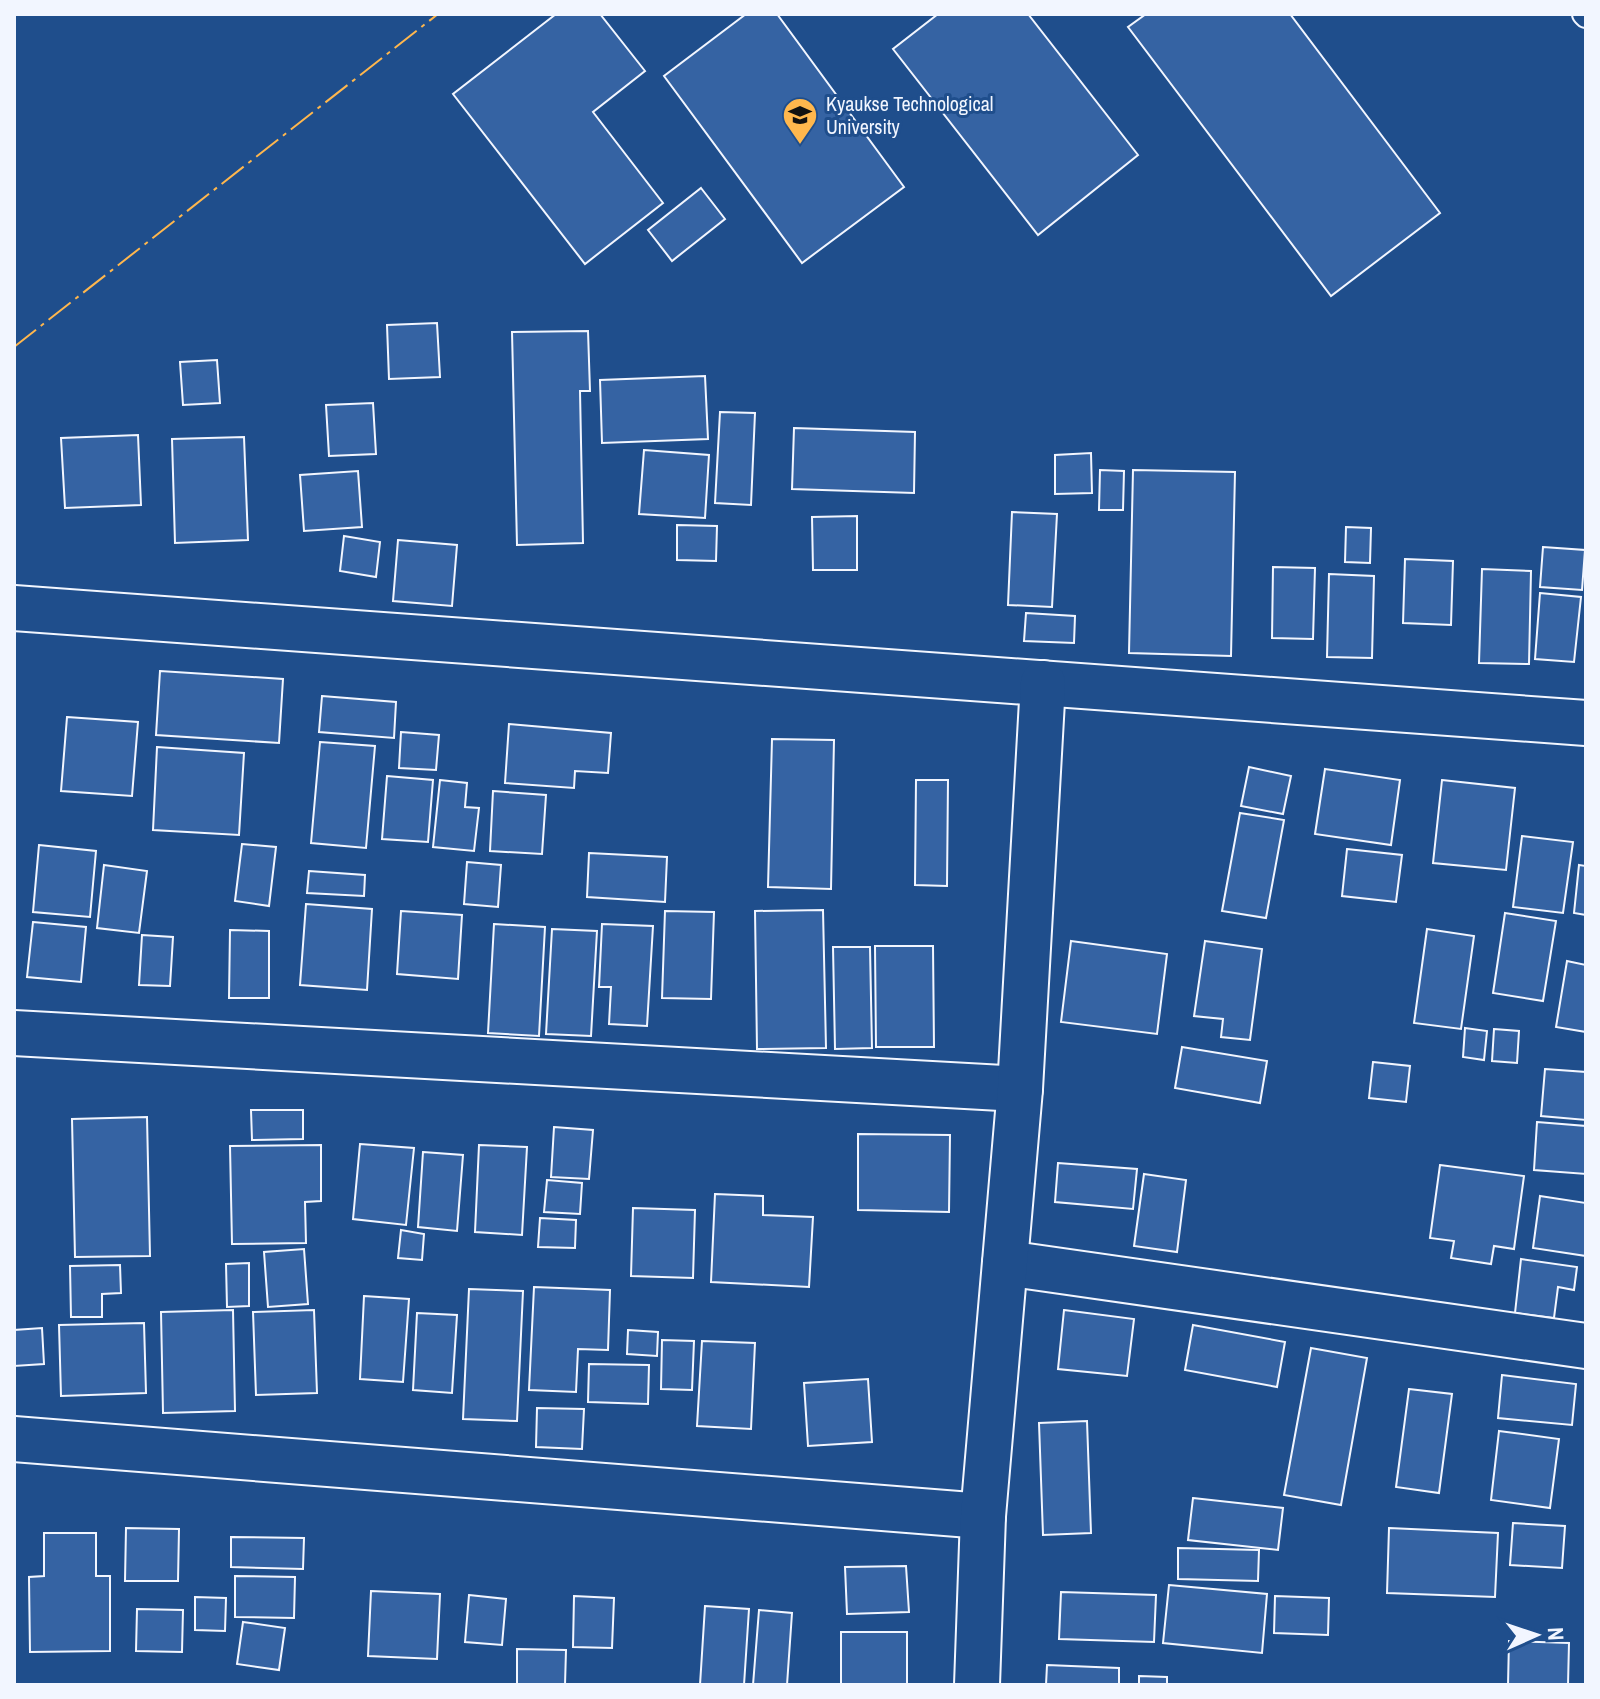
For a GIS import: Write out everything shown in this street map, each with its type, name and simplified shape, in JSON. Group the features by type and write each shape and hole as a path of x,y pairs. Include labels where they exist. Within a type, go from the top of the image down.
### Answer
{"street":[{"path":"14,608 1586,723"},
{"path":"977,1685 983,1516 1020,1089 1043,683"},
{"path":"14,1033 1020,1089"},
{"path":"1005,1263 1586,1346"},
{"path":"14,1439 983,1516"}],"building":[{"path":"556,14 600,14 645,71 593,112 663,203 585,264 453,94"},
{"path":"746,14 777,14 904,187 802,263 664,76"},
{"path":"938,14 1028,14 1138,155 1038,235 893,49"},
{"path":"1146,14 1290,14 1440,213 1331,296 1128,27"},
{"path":"701,188 725,219 672,261 648,230"},
{"path":"437,323 440,377 389,379 387,325"},
{"path":"588,331 590,391 580,391 583,543 517,545 512,332"},
{"path":"217,360 220,403 183,405 180,362"},
{"path":"705,376 708,439 602,443 600,380"},
{"path":"373,403 376,454 329,456 326,405"},
{"path":"720,412 755,413 751,505 715,503"},
{"path":"794,428 915,432 914,493 792,489"},
{"path":"138,435 141,505 65,508 61,438"},
{"path":"244,437 248,540 175,543 172,439"},
{"path":"644,450 709,455 705,518 639,514"},
{"path":"1091,453 1092,493 1055,494 1055,455"},
{"path":"1100,470 1124,471 1123,510 1099,510"},
{"path":"1133,470 1235,472 1231,656 1129,653"},
{"path":"358,471 362,527 304,531 300,475"},
{"path":"1012,512 1057,514 1052,607 1008,605"},
{"path":"857,516 857,570 813,570 812,517"},
{"path":"677,525 717,526 716,561 677,560"},
{"path":"1346,527 1371,528 1370,563 1345,562"},
{"path":"344,536 380,542 376,577 340,571"},
{"path":"398,540 457,545 452,606 393,601"},
{"path":"1543,547 1585,550 1582,590 1540,587"},
{"path":"1405,559 1453,561 1451,625 1403,623"},
{"path":"1273,567 1315,568 1313,639 1272,638"},
{"path":"1482,569 1531,571 1529,664 1479,663"},
{"path":"1329,574 1374,576 1372,658 1327,657"},
{"path":"1540,593 1581,597 1574,662 1535,659"},
{"path":"1026,613 1075,616 1074,643 1024,641"},
{"path":"160,671 283,679 279,743 156,735"},
{"path":"322,696 396,702 394,738 319,732"},
{"path":"67,717 138,722 132,796 61,791"},
{"path":"509,724 611,733 608,773 575,771 574,788 505,783"},
{"path":"401,732 439,735 436,770 399,768"},
{"path":"772,739 834,740 831,889 768,887"},
{"path":"320,742 375,746 366,848 311,843"},
{"path":"157,747 244,753 239,835 153,830"},
{"path":"1249,767 1291,776 1283,814 1241,806"},
{"path":"1325,769 1400,780 1391,845 1315,834"},
{"path":"387,776 433,780 428,842 382,839"},
{"path":"440,780 467,783 465,807 479,808 474,851 433,847"},
{"path":"916,780 948,780 947,886 915,885"},
{"path":"1442,780 1515,788 1506,870 1433,863"},
{"path":"493,791 546,795 542,854 490,851"},
{"path":"1240,813 1284,820 1266,918 1222,911"},
{"path":"1522,836 1573,842 1563,913 1513,907"},
{"path":"242,844 276,847 269,906 235,901"},
{"path":"39,845 96,851 90,917 33,912"},
{"path":"1347,849 1402,855 1396,902 1342,896"},
{"path":"589,853 667,857 665,902 587,897"},
{"path":"467,862 501,865 498,907 464,904"},
{"path":"104,865 147,871 139,933 97,928"},
{"path":"1579,865 1586,866 1586,915 1574,913"},
{"path":"309,871 365,875 364,896 307,893"},
{"path":"306,904 372,909 367,990 300,985"},
{"path":"823,910 826,1048 757,1049 755,911"},
{"path":"401,911 462,915 458,979 397,974"},
{"path":"665,911 714,912 711,999 662,998"},
{"path":"1505,913 1556,921 1543,1001 1493,993"},
{"path":"33,922 86,927 81,982 27,977"},
{"path":"494,924 545,927 539,1036 488,1033"},
{"path":"602,924 653,926 647,1026 609,1024 611,987 599,987"},
{"path":"552,929 597,931 591,1036 546,1034"},
{"path":"1427,929 1474,936 1461,1029 1414,1023"},
{"path":"230,930 269,931 269,998 229,998"},
{"path":"142,935 173,937 170,986 139,985"},
{"path":"1071,941 1167,954 1157,1034 1061,1022"},
{"path":"1205,941 1262,949 1250,1040 1221,1037 1223,1019 1194,1016"},
{"path":"875,946 933,946 934,1047 876,1047"},
{"path":"833,947 870,947 872,1048 835,1049"},
{"path":"1567,961 1586,965 1586,1032 1556,1027"},
{"path":"1465,1028 1487,1031 1484,1060 1463,1057"},
{"path":"1494,1029 1519,1031 1517,1063 1492,1061"},
{"path":"1182,1047 1267,1061 1260,1103 1175,1088"},
{"path":"1373,1062 1410,1066 1406,1102 1369,1098"},
{"path":"1545,1069 1586,1072 1586,1120 1541,1116"},
{"path":"251,1110 303,1110 303,1139 252,1140"},
{"path":"147,1117 150,1256 75,1257 72,1119"},
{"path":"1537,1122 1586,1126 1586,1174 1534,1170"},
{"path":"554,1127 593,1130 589,1179 551,1177"},
{"path":"858,1134 950,1135 949,1212 858,1210"},
{"path":"360,1144 414,1148 406,1225 353,1219"},
{"path":"321,1145 321,1201 305,1202 306,1243 232,1244 230,1146"},
{"path":"479,1145 527,1147 522,1235 475,1232"},
{"path":"423,1152 463,1155 457,1231 418,1227"},
{"path":"1058,1163 1137,1169 1133,1209 1055,1202"},
{"path":"1440,1165 1524,1176 1514,1249 1494,1246 1491,1264 1451,1258 1454,1241 1430,1238"},
{"path":"1144,1174 1186,1180 1177,1252 1134,1246"},
{"path":"547,1180 582,1183 580,1214 544,1212"},
{"path":"715,1194 763,1196 763,1215 813,1217 809,1287 711,1282"},
{"path":"1540,1196 1586,1203 1586,1256 1533,1248"},
{"path":"633,1208 695,1210 693,1278 631,1276"},
{"path":"540,1218 576,1220 575,1248 538,1247"},
{"path":"401,1230 424,1234 422,1260 398,1258"},
{"path":"304,1249 308,1304 268,1307 264,1252"},
{"path":"1521,1259 1577,1267 1574,1290 1558,1287 1554,1318 1515,1313"},
{"path":"249,1263 249,1306 227,1307 226,1264"},
{"path":"120,1265 121,1293 102,1294 102,1317 71,1317 70,1266"},
{"path":"534,1287 610,1290 608,1350 578,1349 576,1392 529,1390"},
{"path":"469,1289 523,1291 517,1421 463,1419"},
{"path":"364,1296 409,1299 403,1382 360,1379"},
{"path":"233,1310 235,1411 163,1413 161,1312"},
{"path":"314,1310 317,1393 256,1395 253,1312"},
{"path":"1064,1310 1134,1319 1127,1376 1058,1369"},
{"path":"417,1313 457,1315 452,1393 413,1390"},
{"path":"144,1323 146,1393 61,1396 59,1325"},
{"path":"1193,1325 1285,1342 1277,1387 1185,1370"},
{"path":"42,1328 44,1364 14,1366 14,1330"},
{"path":"628,1330 658,1332 657,1356 627,1354"},
{"path":"662,1340 694,1341 692,1390 661,1389"},
{"path":"702,1341 755,1343 751,1429 697,1426"},
{"path":"1311,1348 1367,1358 1341,1505 1284,1495"},
{"path":"589,1364 649,1365 648,1404 588,1402"},
{"path":"1502,1375 1576,1384 1572,1425 1498,1418"},
{"path":"868,1379 872,1442 808,1446 804,1383"},
{"path":"1409,1389 1452,1394 1439,1493 1396,1487"},
{"path":"537,1408 584,1409 582,1449 536,1447"},
{"path":"1087,1421 1091,1533 1043,1535 1039,1423"},
{"path":"1499,1431 1559,1439 1550,1508 1491,1500"},
{"path":"1193,1498 1283,1508 1278,1550 1188,1540"},
{"path":"1513,1523 1565,1526 1562,1568 1510,1565"},
{"path":"126,1528 179,1529 178,1581 125,1581"},
{"path":"1389,1528 1498,1533 1495,1597 1387,1593"},
{"path":"44,1533 96,1533 96,1576 110,1576 110,1651 30,1652 29,1577 44,1576"},
{"path":"231,1537 304,1538 303,1569 231,1567"},
{"path":"1178,1548 1259,1550 1258,1581 1178,1579"},
{"path":"906,1566 909,1612 847,1614 845,1567"},
{"path":"235,1576 295,1577 294,1618 235,1617"},
{"path":"1169,1585 1267,1594 1262,1653 1163,1643"},
{"path":"371,1591 440,1594 437,1659 368,1656"},
{"path":"1061,1592 1156,1595 1154,1642 1059,1639"},
{"path":"469,1595 506,1599 502,1645 465,1642"},
{"path":"574,1596 614,1598 612,1648 573,1647"},
{"path":"1275,1596 1329,1598 1328,1635 1274,1633"},
{"path":"195,1597 226,1598 225,1631 195,1630"},
{"path":"705,1606 749,1609 744,1685 700,1685"},
{"path":"137,1609 183,1610 182,1652 136,1651"},
{"path":"759,1610 792,1613 787,1685 753,1685"},
{"path":"243,1622 285,1628 279,1670 237,1664"},
{"path":"841,1632 907,1632 907,1685 841,1685"},
{"path":"1509,1641 1569,1643 1568,1685 1508,1685"},
{"path":"517,1649 566,1650 565,1685 517,1685"},
{"path":"1047,1665 1119,1668 1119,1685 1046,1685"},
{"path":"1139,1676 1167,1677 1167,1685 1139,1685"}],"power":[{"path":"14,347 438,14"}],"place":[{"name":"Kyaukse Technological University","path":"800,146"}]}
